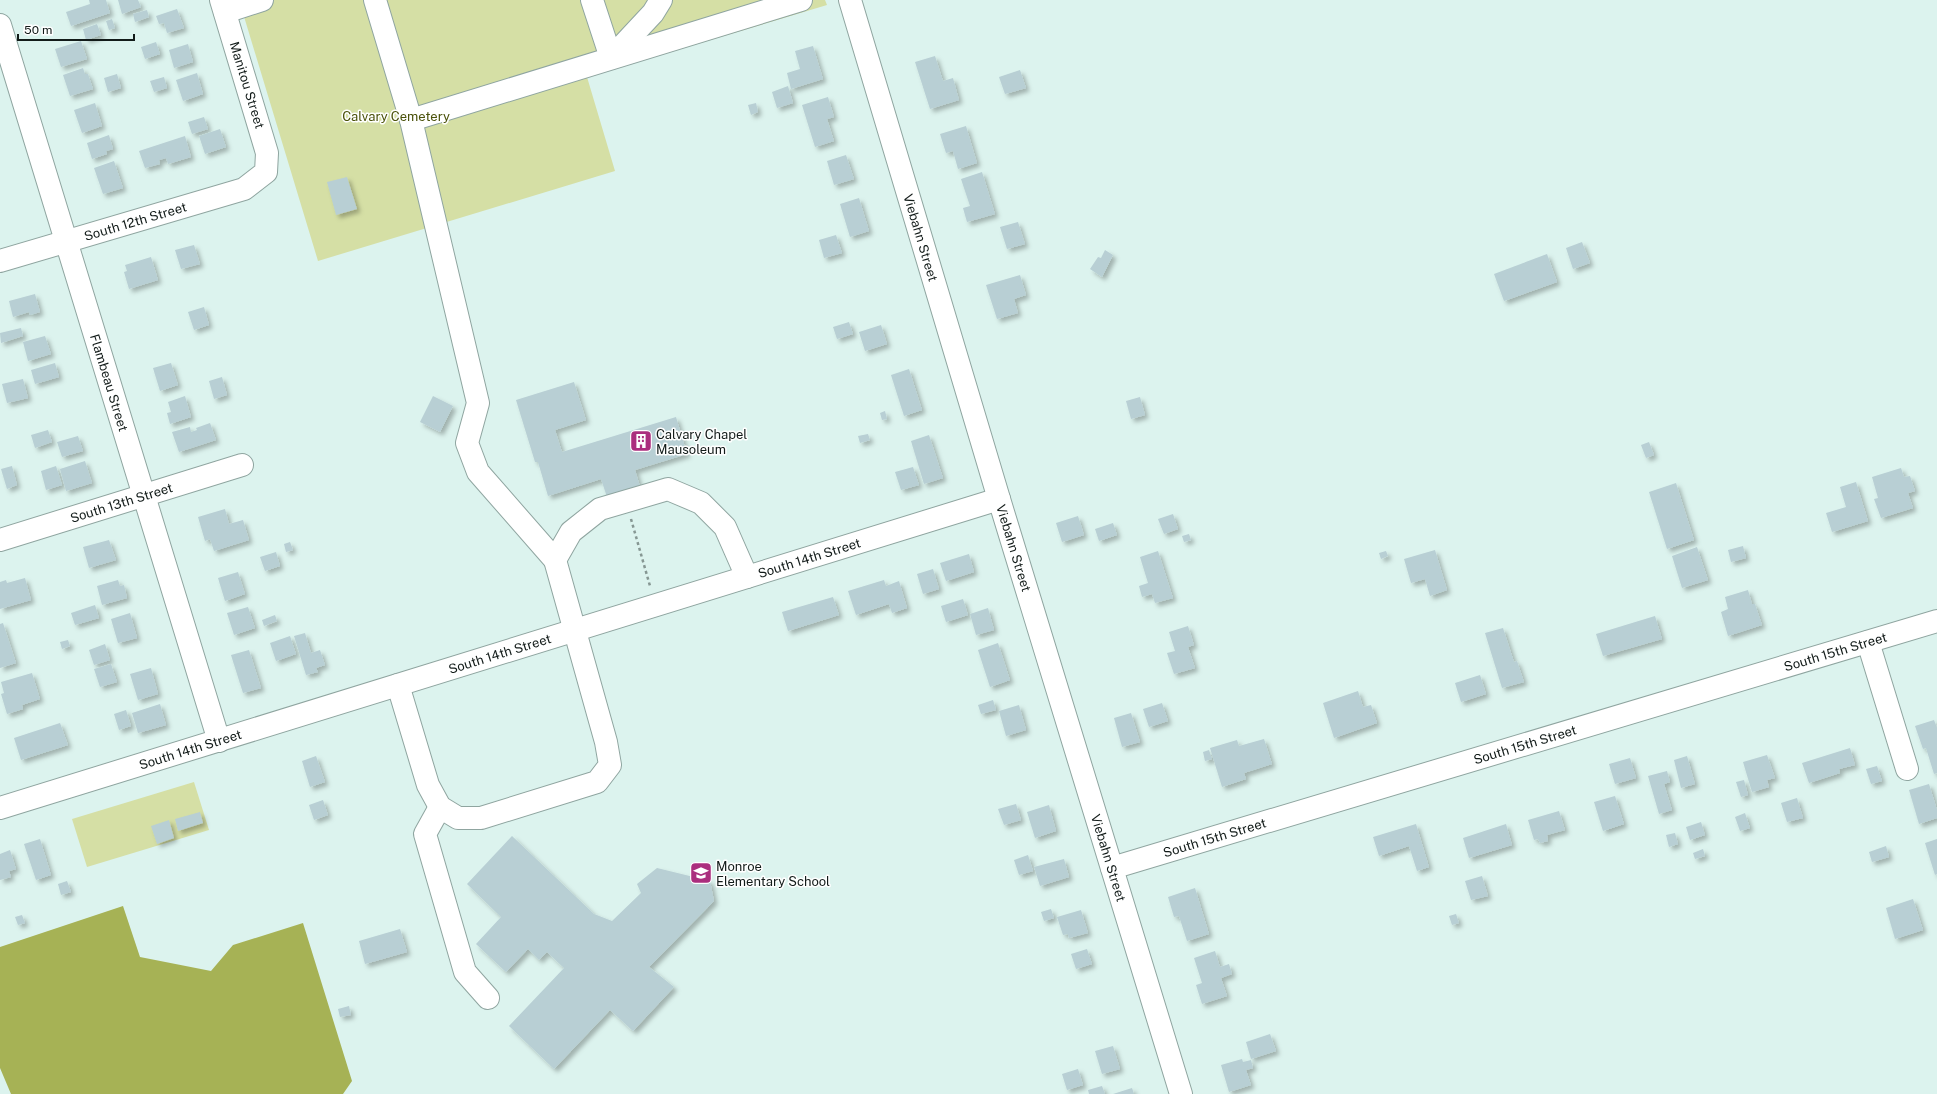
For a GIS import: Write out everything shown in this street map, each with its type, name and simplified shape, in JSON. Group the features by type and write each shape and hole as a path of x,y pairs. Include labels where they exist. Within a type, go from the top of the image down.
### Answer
{"street":[{"path":"223,6 262,0"},
{"path":"375,0 412,120 478,403 467,443 478,472 555,560 606,742 610,765 597,782 481,818 458,818 440,807 428,785 398,685"},
{"path":"592,0 611,58"},
{"path":"611,58 653,13 661,0"},
{"path":"412,120 801,0"},
{"name":"Viebahn Street","path":"850,0 999,499 1181,1094"},
{"name":"Manitou Street","path":"223,6 267,153 266,172"},
{"name":"Flambeau Street","path":"0,25 219,741"},
{"name":"South 12th Street","path":"0,261 66,243 244,189 266,172"},
{"name":"South 13th Street","path":"0,540 242,464"},
{"path":"555,560 571,532 600,509 668,489 701,503 725,527 747,577"},
{"name":"South 14th Street","path":"0,808 574,632 999,499"},
{"name":"South 15th Street","path":"1112,868 1937,621"},
{"path":"1868,642 1908,770"},
{"path":"440,807 425,834 465,972 488,998"}],"path":[{"path":"630,515 650,586"}],"green space":[{"name":"Calvary Cemetery","path":"239,0 825,0 827,5 587,77 615,171 318,261"},
{"path":"194,782 209,830 87,867 72,819"},
{"path":"123,906 140,957 211,971 233,945 303,923 352,1081 343,1094 11,1094 0,1068 0,947"}],"building":[{"path":"89,0 106,0 110,13 71,26 66,12 90,4"},
{"path":"118,0 138,0 141,7 122,14"},
{"path":"177,9 184,28 167,33 164,23 159,24 156,16"},
{"path":"147,10 149,17 135,22 133,14"},
{"path":"112,19 115,28 109,30 106,21"},
{"path":"97,24 101,35 86,40 83,29"},
{"path":"81,41 87,59 61,67 55,49"},
{"path":"156,42 160,54 145,59 141,47"},
{"path":"188,44 193,62 174,68 169,50"},
{"path":"813,46 823,79 791,89 787,73 800,69 795,51"},
{"path":"935,56 943,81 953,78 959,100 930,109 915,62"},
{"path":"83,68 85,74 88,74 93,89 70,96 63,75"},
{"path":"1020,70 1026,88 1005,94 999,77"},
{"path":"197,73 203,94 183,101 176,80"},
{"path":"117,74 121,88 108,92 104,78"},
{"path":"164,77 167,88 154,92 150,81"},
{"path":"788,86 793,103 777,108 772,92"},
{"path":"828,97 834,117 827,119 834,141 815,147 802,105"},
{"path":"95,103 102,126 82,133 74,110"},
{"path":"756,103 758,112 751,115 748,105"},
{"path":"204,117 208,129 192,134 188,122"},
{"path":"966,126 977,163 958,169 953,151 946,153 940,134"},
{"path":"220,129 226,147 205,154 199,136"},
{"path":"109,135 113,149 106,151 107,154 92,159 87,143"},
{"path":"185,136 191,157 168,164 166,158 159,160 160,164 145,168 139,151"},
{"path":"846,155 854,179 834,185 827,161"},
{"path":"114,161 123,188 103,194 94,168"},
{"path":"982,172 995,214 967,222 963,208 970,206 961,179"},
{"path":"347,177 357,209 336,215 327,182"},
{"path":"859,198 869,231 850,237 840,204"},
{"path":"1018,222 1025,244 1007,249 1000,227"},
{"path":"836,235 842,253 824,258 819,240"},
{"path":"1582,242 1590,263 1573,269 1566,248"},
{"path":"194,245 200,264 181,269 175,250"},
{"path":"1105,250 1113,255 1102,277 1090,269 1098,257 1101,258"},
{"path":"1547,254 1557,282 1504,301 1494,274"},
{"path":"151,257 158,280 129,289 124,272 127,271 125,265"},
{"path":"1020,275 1026,295 1014,299 1018,313 997,319 986,285"},
{"path":"35,294 40,312 30,315 29,312 13,317 9,301"},
{"path":"204,307 209,325 194,330 188,312"},
{"path":"849,322 853,334 837,339 833,327"},
{"path":"881,325 887,344 865,351 859,332"},
{"path":"21,328 23,336 1,343 0,333"},
{"path":"45,336 51,354 28,361 23,342"},
{"path":"55,363 59,377 35,384 31,370"},
{"path":"171,363 178,385 160,391 153,368"},
{"path":"909,369 922,410 904,416 891,375"},
{"path":"222,377 227,395 214,399 209,381"},
{"path":"23,379 28,398 7,403 2,384"},
{"name":"Calvary Chapel Mausoleum","path":"574,382 586,420 555,430 562,452 676,417 687,454 635,470 641,490 608,500 601,479 548,496 538,462 535,462 516,400"},
{"path":"185,396 191,417 170,424 167,413 171,412 168,402"},
{"path":"433,396 453,406 440,432 420,422"},
{"path":"1140,397 1145,415 1131,419 1126,401"},
{"path":"885,411 887,419 882,420 880,413"},
{"path":"210,423 216,440 179,452 172,432 190,427 191,432 197,430 196,428"},
{"path":"48,430 52,442 35,448 31,435"},
{"path":"868,434 870,440 860,443 858,436"},
{"path":"929,435 943,478 924,484 911,441"},
{"path":"78,436 83,451 62,457 57,442"},
{"path":"1649,442 1654,455 1646,458 1641,445"},
{"path":"85,461 92,483 66,491 60,469"},
{"path":"12,466 17,485 7,489 1,469"},
{"path":"56,466 62,485 46,490 41,471"},
{"path":"913,467 919,485 901,490 895,472"},
{"path":"1901,468 1904,477 1910,476 1915,491 1908,493 1913,508 1881,518 1874,499 1878,498 1872,477"},
{"path":"1856,482 1868,521 1832,532 1826,513 1846,507 1840,487"},
{"path":"1676,483 1694,540 1667,549 1649,492"},
{"path":"225,509 229,524 243,520 249,540 214,551 210,539 205,541 198,517"},
{"path":"1173,514 1178,529 1164,534 1158,519"},
{"path":"1078,516 1084,535 1062,542 1056,523"},
{"path":"1113,523 1117,535 1099,541 1095,529"},
{"path":"1189,534 1191,540 1184,542 1182,536"},
{"path":"109,540 116,560 89,568 83,547"},
{"path":"290,542 293,550 286,552 284,544"},
{"path":"1743,546 1746,558 1731,562 1728,550"},
{"path":"1697,547 1708,580 1682,588 1672,556"},
{"path":"1435,550 1447,590 1430,596 1425,579 1411,583 1404,559"},
{"path":"1158,551 1173,598 1155,603 1152,594 1142,597 1139,586 1148,583 1140,557"},
{"path":"1386,551 1388,556 1381,559 1379,553"},
{"path":"276,552 280,566 265,571 260,557"},
{"path":"969,554 974,572 946,581 940,563"},
{"path":"933,569 939,589 923,594 917,574"},
{"path":"238,572 245,594 225,601 218,578"},
{"path":"25,578 31,600 0,609 0,582 6,580 7,583"},
{"path":"118,580 120,586 124,585 127,598 102,605 97,586"},
{"path":"884,580 886,586 899,581 907,608 892,613 889,604 856,615 848,591"},
{"path":"1748,590 1752,604 1755,604 1762,625 1728,636 1721,612 1728,609 1725,597"},
{"path":"833,597 839,615 788,631 782,612"},
{"path":"963,599 968,615 946,622 941,606"},
{"path":"95,605 99,618 75,625 71,613"},
{"path":"248,607 255,628 234,635 227,613"},
{"path":"988,608 994,630 976,635 970,614"},
{"path":"130,613 137,638 118,643 111,619"},
{"path":"275,615 277,621 264,626 262,620"},
{"path":"1655,616 1662,639 1603,656 1596,634"},
{"path":"3,623 16,663 0,668 0,624"},
{"path":"1188,626 1194,645 1188,647 1195,668 1174,674 1167,653 1175,651 1169,632"},
{"path":"1503,628 1514,662 1517,661 1524,682 1502,688 1485,633"},
{"path":"305,633 311,653 320,650 325,665 316,668 318,672 306,675 294,636"},
{"path":"290,636 296,654 276,661 270,643"},
{"path":"68,640 70,646 62,649 60,642"},
{"path":"998,643 1010,680 990,687 978,650"},
{"path":"105,644 110,660 94,665 89,650"},
{"path":"249,650 261,688 243,693 231,655"},
{"path":"111,664 117,682 100,687 94,669"},
{"path":"151,668 158,694 138,700 130,674"},
{"path":"32,673 40,699 22,705 23,709 7,714 1,694 4,693 1,682"},
{"path":"1480,675 1486,694 1461,702 1455,683"},
{"path":"1358,691 1363,707 1371,705 1377,723 1334,738 1323,703"},
{"path":"993,700 996,710 981,714 978,705"},
{"path":"1162,703 1168,721 1149,727 1143,709"},
{"path":"160,704 166,725 138,733 132,713"},
{"path":"1019,705 1026,730 1006,736 999,711"},
{"path":"126,710 131,726 119,730 114,714"},
{"path":"1131,713 1140,742 1122,747 1114,718"},
{"path":"1934,720 1937,728 1937,773 1934,774 1926,748 1923,749 1915,726"},
{"path":"60,723 68,745 21,760 14,738"},
{"path":"1264,739 1272,764 1244,773 1246,779 1222,787 1210,748 1237,740 1239,746"},
{"path":"1850,748 1855,765 1839,769 1840,773 1809,783 1802,763"},
{"path":"1209,750 1212,759 1205,761 1203,752"},
{"path":"1767,755 1775,778 1767,780 1769,787 1752,792 1743,762"},
{"path":"316,756 325,782 310,787 302,761"},
{"path":"1687,756 1695,784 1681,788 1674,760"},
{"path":"1630,758 1636,778 1615,784 1609,764"},
{"path":"1877,766 1882,781 1871,784 1866,769"},
{"path":"1667,771 1670,782 1664,784 1672,810 1659,814 1648,776"},
{"path":"1744,780 1748,795 1741,797 1736,782"},
{"path":"1929,784 1937,810 1937,818 1919,824 1909,790"},
{"path":"1615,796 1624,824 1603,831 1594,802"},
{"path":"1797,798 1803,818 1787,822 1781,803"},
{"path":"323,800 328,815 314,820 309,805"},
{"path":"1016,804 1021,820 1004,825 998,809"},
{"path":"1049,805 1056,831 1035,838 1027,812"},
{"path":"1559,811 1565,830 1547,835 1548,841 1540,843 1538,839 1534,840 1528,820"},
{"path":"200,812 203,823 178,831 175,819"},
{"path":"1745,813 1750,828 1740,831 1735,817"},
{"path":"169,820 174,838 157,844 151,826"},
{"path":"1701,822 1705,835 1690,840 1686,827"},
{"path":"1416,824 1429,867 1417,871 1409,846 1379,856 1373,837"},
{"path":"1506,824 1512,845 1469,858 1463,838"},
{"path":"1675,833 1678,844 1669,847 1666,835"},
{"path":"512,836 594,914 612,921 641,893 637,884 657,868 710,881 714,901 649,967 674,987 633,1031 610,1010 554,1069 509,1026 564,968 547,952 539,960 528,949 506,972 476,944 501,917 467,884"},
{"path":"40,839 51,875 36,880 24,844"},
{"path":"1937,839 1937,874 1935,875 1925,843"},
{"path":"1886,846 1889,857 1872,862 1869,852"},
{"path":"1703,849 1705,856 1695,859 1693,853"},
{"path":"10,850 16,869 9,871 11,877 0,880 0,854"},
{"path":"1028,855 1033,871 1019,875 1014,860"},
{"path":"1064,859 1069,877 1040,886 1034,867"},
{"path":"1482,876 1488,896 1471,900 1465,881"},
{"path":"67,881 71,892 61,895 58,884"},
{"path":"1195,888 1209,934 1187,941 1179,916 1174,917 1168,897"},
{"path":"1913,899 1923,930 1895,939 1886,908"},
{"path":"1051,909 1054,918 1044,921 1041,912"},
{"path":"1081,910 1088,933 1069,938 1068,934 1063,935 1057,917"},
{"path":"1456,914 1459,923 1452,925 1449,916"},
{"path":"22,915 25,923 18,925 15,917"},
{"path":"400,929 407,952 365,964 359,941"},
{"path":"1087,949 1092,964 1076,969 1071,954"},
{"path":"1215,951 1220,967 1229,964 1232,974 1221,978 1227,996 1202,1004 1196,985 1202,983 1194,958"},
{"path":"349,1006 351,1015 340,1017 338,1009"},
{"path":"1270,1034 1276,1051 1251,1059 1246,1042"},
{"path":"1113,1046 1120,1069 1102,1074 1095,1051"},
{"path":"1242,1059 1243,1062 1251,1060 1253,1068 1246,1070 1251,1085 1229,1092 1221,1065"},
{"path":"1078,1069 1083,1085 1067,1090 1062,1074"},
{"path":"1102,1086 1105,1094 1089,1094 1088,1090"},
{"path":"1132,1088 1134,1094 1113,1094"}],"place":[{"name":"Calvary Chapel Mausoleum","path":"641,441"},
{"name":"Monroe Elementary School","path":"701,873"}]}
